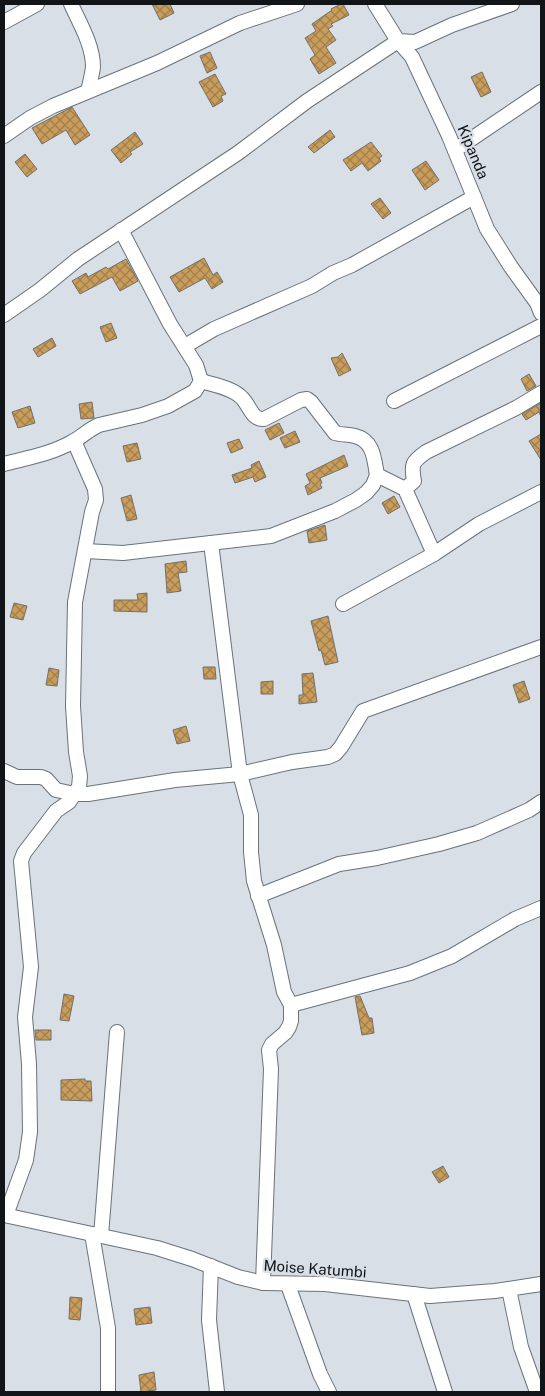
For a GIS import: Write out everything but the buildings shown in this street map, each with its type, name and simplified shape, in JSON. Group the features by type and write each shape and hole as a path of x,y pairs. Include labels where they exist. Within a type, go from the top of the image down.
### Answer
{"street":[{"path":"4,22 37,4"},
{"path":"71,4 92,57 93,70 88,91"},
{"path":"4,136 30,118 53,106 157,63 240,24 297,4"},
{"name":"Kipanda","path":"375,4 398,41 412,57 455,150 488,229 511,267 540,306"},
{"path":"4,314 40,290 78,259 231,158 307,101 398,41 415,42 452,25 512,4"},
{"path":"455,150 541,92"},
{"path":"185,346 222,325 312,286 474,197"},
{"path":"121,230 170,324 196,365 202,381"},
{"path":"394,402 541,326"},
{"path":"4,464 54,451 99,425 142,415 168,406 195,391 202,381"},
{"path":"85,550 123,553 271,536 335,511 366,493 373,485 377,476 371,448 363,439 357,436 335,433 307,399 301,400 260,420 242,397 228,389 202,381"},
{"path":"405,489 414,481 412,468 414,462 426,452 516,408 541,393"},
{"path":"74,441 96,489 96,500 75,602 73,706 76,752 80,776 79,787 75,794"},
{"path":"377,476 405,489 434,554"},
{"path":"343,604 434,554 479,524 541,492"},
{"path":"211,543 240,774 251,815 251,852 254,881 274,946 284,992 291,1005 291,1021 289,1026 285,1033 272,1044 269,1050 271,1069 263,1283"},
{"path":"4,771 16,778 41,777 46,779 56,790 75,794 88,794 175,780 240,774 292,762 328,757 335,754 341,747 363,711 541,647"},
{"name":"Moise Katumbi","path":"75,794 69,802 50,818 24,853 21,861 31,967 25,1017 29,1064 30,1132 26,1160 5,1215 157,1248 238,1277 263,1283 288,1285 325,1284 441,1296 541,1284"},
{"path":"258,896 339,864 377,858 477,833 529,810 541,802"},
{"path":"291,1005 410,973 452,956 515,919 541,908"},
{"path":"108,1392 108,1328 97,1235 116,1032"},
{"path":"211,1266 208,1320 217,1392"},
{"path":"288,1285 320,1374 329,1392"},
{"path":"510,1289 521,1346 537,1392"},
{"path":"414,1294 445,1392"}]}
